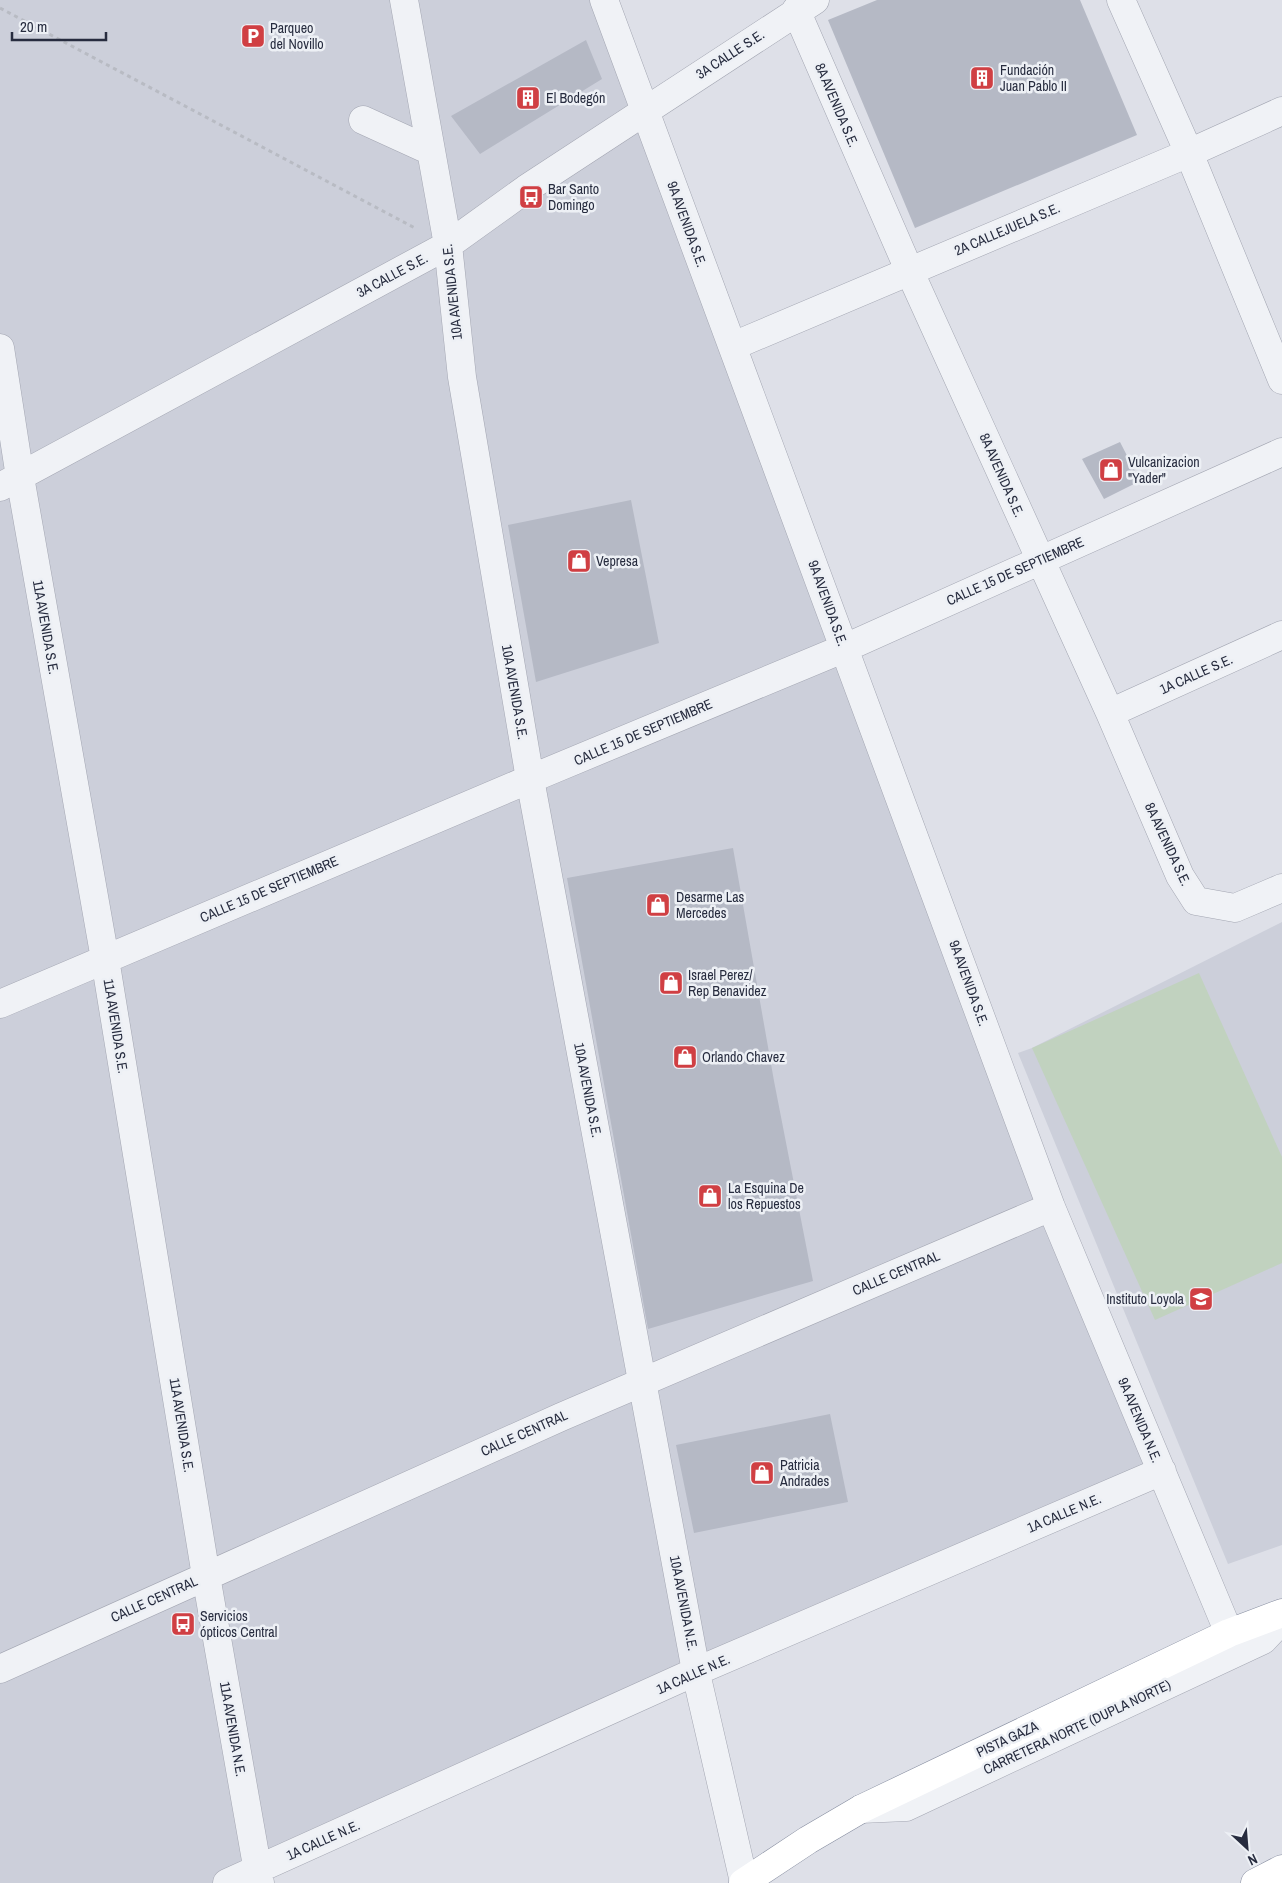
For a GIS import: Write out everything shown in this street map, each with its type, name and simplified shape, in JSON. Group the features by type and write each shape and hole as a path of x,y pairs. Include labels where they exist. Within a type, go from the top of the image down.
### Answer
{"highway":[{"name":"PISTA GAZA","path":"744,1882 808,1840 861,1809 1230,1633 1282,1613"},
{"path":"1255,1883 1282,1869"}],"street":[{"name":"10A AVENIDA S.E.","path":"404,0 448,245 462,377 530,779 643,1381"},
{"name":"9A AVENIDA S.E.","path":"604,0 1052,1207"},
{"path":"1121,0 1189,153 1282,380"},
{"name":"3A CALLE S.E.","path":"10,482 448,245 526,189 806,5"},
{"name":"8A AVENIDA S.E.","path":"806,5 909,270 1110,713 1180,876 1196,901 1235,908 1282,888"},
{"name":"2A CALLEJUELA S.E.","path":"732,346 1189,153 1282,111"},
{"path":"362,120 431,151"},
{"path":"0,348 10,482"},
{"name":"CALLE 15 DE SEPTIEMBRE","path":"0,1004 530,779 845,648 1282,452"},
{"name":"11A AVENIDA S.E.","path":"10,482 105,959 206,1576"},
{"name":"1A CALLE S.E.","path":"1110,713 1282,635"},
{"name":"CALLE CENTRAL","path":"0,1669 643,1381 1052,1207"},
{"name":"9A AVENIDA N.E.","path":"1052,1207 1230,1633"},
{"name":"10A AVENIDA N.E.","path":"643,1381 698,1682 744,1882"},
{"name":"1A CALLE N.E.","path":"226,1883 259,1876 697,1671 1162,1471"},
{"name":"11A AVENIDA N.E.","path":"206,1576 259,1876"},
{"name":"CARRETERA NORTE (DUPLA NORTE)","path":"861,1809 906,1807 1263,1640 1282,1620"}],"path":[{"path":"0,8 448,245"}],"shaded area":[{"path":"0,0 604,0 1162,1471 226,1883 0,1883"},
{"name":"Instituto Loyola","path":"1282,922 1282,1545 1228,1564 1018,1053 1032,1048"}],"green space":[{"path":"1199,973 1282,1157 1282,1263 1155,1320 1032,1048"}],"building":[{"name":"Fundación Juan Pablo II","path":"877,0 1080,0 1137,135 915,228 828,20"},
{"name":"El Bodegón","path":"586,40 602,79 480,154 451,116"},
{"name":"Vulcanizacion \"Yader\"","path":"1120,442 1140,481 1104,499 1082,459"},
{"name":"Vepresa","path":"631,500 659,643 536,682 508,525"},
{"path":"733,848 774,1081 813,1281 648,1329 567,878"},
{"name":"Patricia Andrades","path":"830,1414 848,1502 694,1533 676,1445"}],"place":[{"name":"Parqueo del Novillo","path":"253,36"},
{"name":"Fundación Juan Pablo II","path":"982,78"},
{"name":"El Bodegón","path":"528,98"},
{"name":"Bar Santo Domingo","path":"531,197"},
{"name":"Vulcanizacion \"Yader\"","path":"1111,470"},
{"name":"Vepresa","path":"579,561"},
{"name":"Desarme Las Mercedes","path":"658,905"},
{"name":"Israel Perez/ Rep Benavidez","path":"671,983"},
{"name":"Orlando Chavez","path":"685,1057"},
{"name":"La Esquina De los Repuestos","path":"710,1196"},
{"name":"Instituto Loyola","path":"1201,1299"},
{"name":"Patricia Andrades","path":"762,1473"},
{"name":"Servicios ópticos Central","path":"183,1624"}]}
